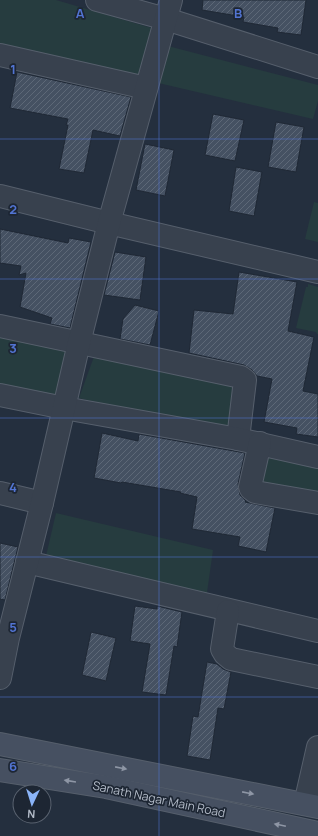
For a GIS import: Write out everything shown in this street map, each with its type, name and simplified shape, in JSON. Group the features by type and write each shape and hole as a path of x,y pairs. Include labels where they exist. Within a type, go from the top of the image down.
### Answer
{"street":[{"path":"97,0 169,10 318,67"},
{"path":"0,678 4,637 27,562 42,504 79,343 109,223 169,10"},
{"path":"0,55 146,88"},
{"path":"0,196 318,272"},
{"path":"0,326 241,377 245,380 238,439"},
{"path":"0,395 260,443 318,457"},
{"path":"260,443 250,487 251,490 253,492 318,503"},
{"path":"0,493 42,504"},
{"path":"27,562 318,631"},
{"path":"228,610 222,649 225,654 232,659 318,676"},
{"path":"0,744 311,805 318,747"},
{"name":"Sanath Nagar Main Road","path":"0,770 106,787 318,833"}],"green space":[{"path":"0,0 56,0 155,29 139,82 0,45"},
{"path":"164,45 318,85 318,101 313,119 154,82"},
{"path":"314,202 318,203 318,242 305,239"},
{"path":"308,284 318,287 318,334 316,332 296,328"},
{"path":"0,330 73,346 59,402 0,391"},
{"path":"96,351 241,379 231,435 79,398"},
{"path":"261,446 318,459 318,499 252,486"},
{"path":"56,513 213,550 206,600 43,569"}],"building":[{"path":"203,0 306,0 301,35 277,32 278,28 243,22 244,17 202,10"},
{"path":"17,72 131,97 120,136 93,130 84,173 59,169 68,119 10,108"},
{"path":"213,114 244,120 235,161 205,155"},
{"path":"276,122 304,127 296,172 268,167"},
{"path":"145,144 174,150 165,196 136,190"},
{"path":"236,167 262,172 254,216 229,211"},
{"path":"0,229 68,243 69,238 91,242 70,328 50,324 52,318 20,307 26,273 19,275 21,266 0,263"},
{"path":"115,252 146,257 140,300 104,295"},
{"path":"239,272 297,282 288,331 314,337 303,391 318,394 318,437 296,434 297,428 264,422 272,379 257,376 252,370 244,365 189,353 194,310 233,314"},
{"path":"135,305 159,311 150,345 120,339 123,319"},
{"path":"102,433 138,441 139,434 245,453 238,484 240,495 246,501 245,502 275,508 266,552 238,546 240,537 192,529 197,497 180,493 181,492 94,478"},
{"path":"0,543 18,547 5,600 0,599"},
{"path":"135,606 157,609 157,606 182,612 177,647 174,646 166,695 142,692 150,644 130,641"},
{"path":"91,632 116,638 106,681 82,675"},
{"path":"207,662 217,664 223,669 231,672 224,709 218,708 210,760 187,756 193,716 198,717"}]}
